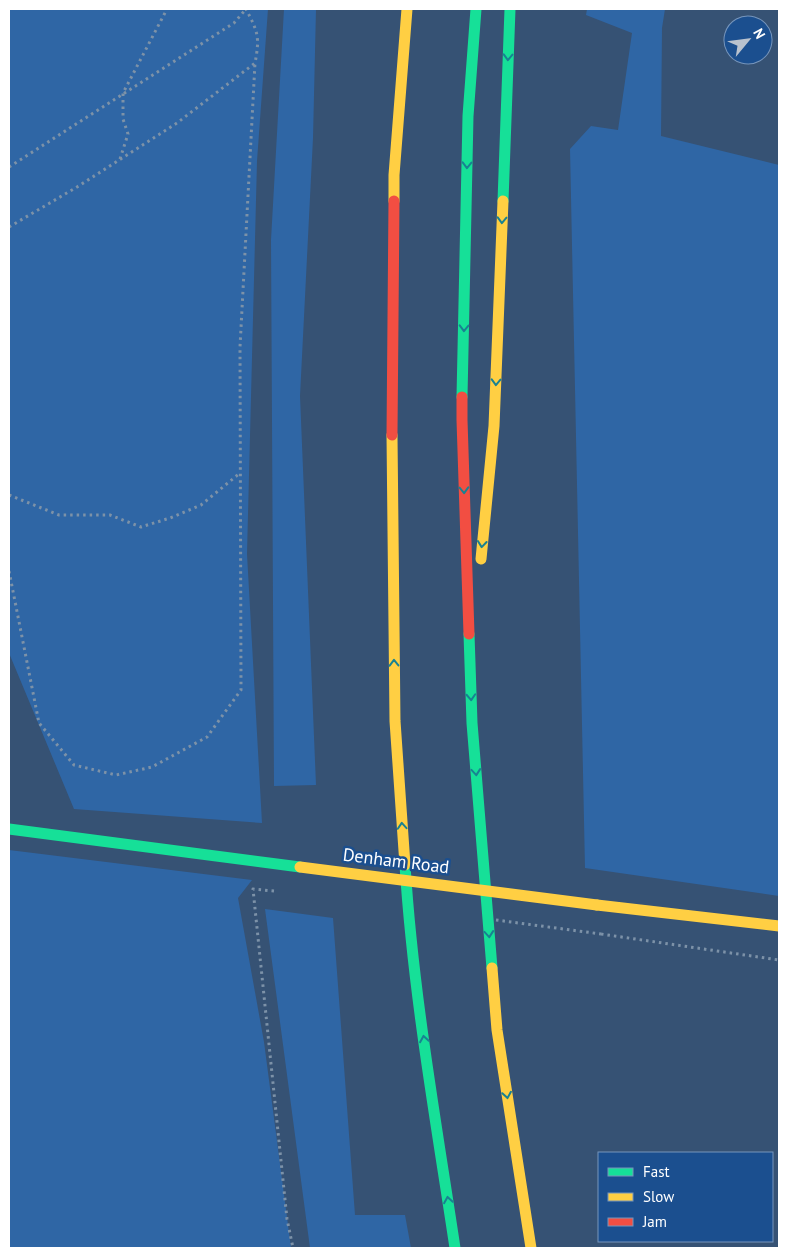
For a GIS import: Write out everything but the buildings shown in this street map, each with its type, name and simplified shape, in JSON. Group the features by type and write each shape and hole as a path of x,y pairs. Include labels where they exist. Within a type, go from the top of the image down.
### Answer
{"main road":[{"path":"407,9 394,175 392,408 395,721 407,901 422,1030 455,1248"},
{"path":"476,9 468,116 462,420 472,723 497,1030 531,1248"},
{"path":"468,116 485,9"},
{"path":"470,671 494,426 510,9"},
{"name":"Denham Road","path":"9,828 597,905 779,926"}],"path":[{"path":"120,160 128,134 123,119 123,94 167,9"},
{"path":"9,167 234,23 246,9 256,30 259,45 255,63 240,348 241,690 207,737 152,767 116,775 74,766 39,723 9,571"},
{"path":"9,227 77,187 177,123 255,63"},
{"path":"9,495 59,515 110,515 141,526 170,518 201,505 241,473"},
{"path":"281,892 253,890 287,1219 293,1248"},
{"path":"601,934 779,960"}],"shaded area":[{"path":"9,9 268,9 257,161 247,554 262,823 74,809 9,653"},
{"path":"284,9 316,9 313,138 300,396 316,785 274,786 271,240"},
{"path":"587,9 665,9 662,28 661,136 779,165 779,896 585,868 570,149 591,126 618,130 632,33 586,15"},
{"path":"9,850 252,880 238,898 264,1042 291,1248 9,1248"},
{"path":"265,909 333,918 355,1215 405,1215 411,1248 310,1248"}],"traffic: fast":[{"path":"462,397 468,116 476,9"},
{"path":"503,201 510,9"},
{"path":"469,634 472,723 492,968"},
{"path":"9,829 300,867"},
{"path":"405,865 419,1009 455,1248"}],"traffic: slow":[{"path":"394,201 394,175 407,9"},
{"path":"481,559 494,426 503,201"},
{"path":"392,435 395,721 405,865"},
{"path":"300,867 597,905"},
{"path":"597,905 779,926"},
{"path":"492,968 497,1030 531,1248"}],"traffic: jam":[{"path":"392,435 394,201"},
{"path":"462,397 469,634"}]}
